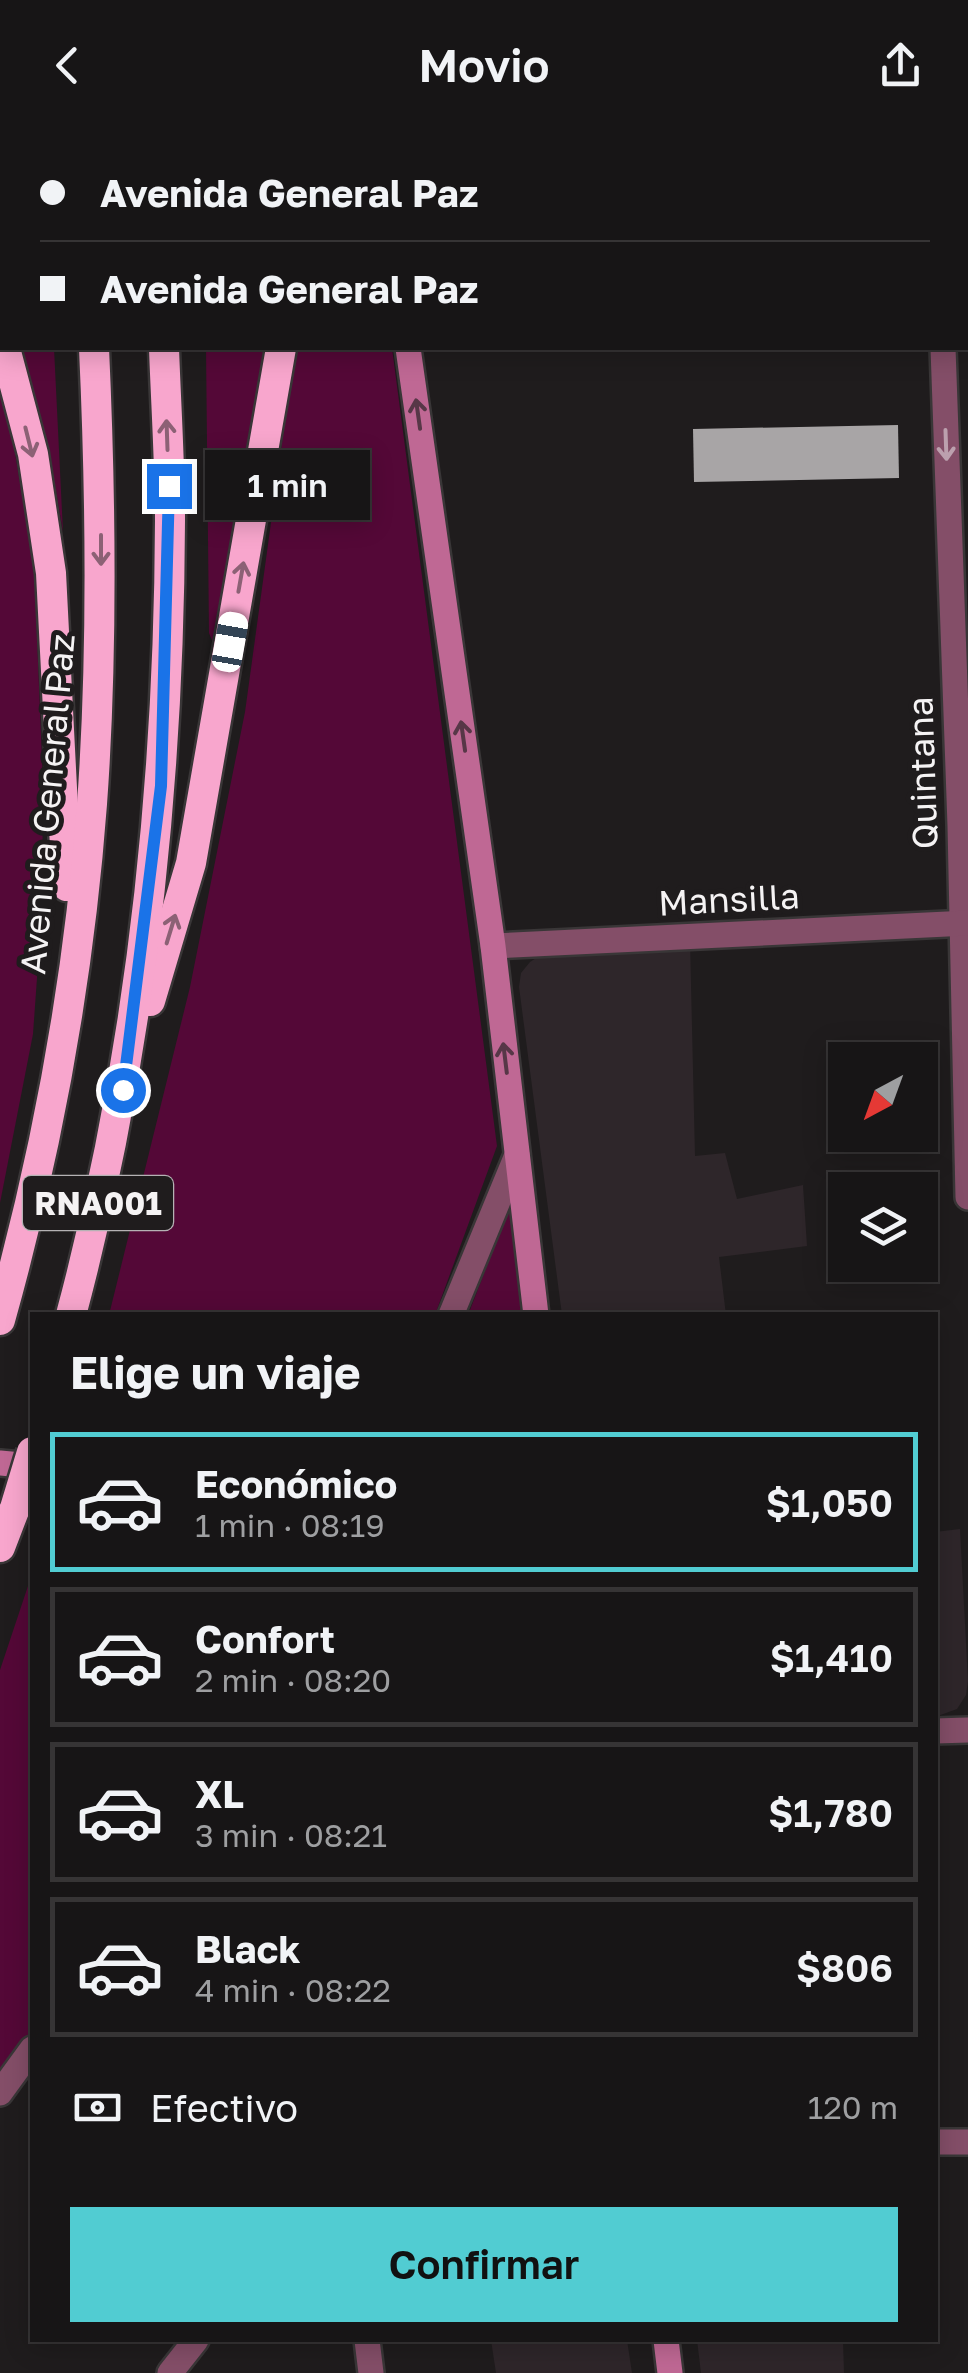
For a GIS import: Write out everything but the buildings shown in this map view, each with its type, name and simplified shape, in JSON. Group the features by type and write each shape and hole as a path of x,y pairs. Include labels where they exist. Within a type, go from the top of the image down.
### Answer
{"highway":[{"path":"6,350 33,454 51,573 72,979"},
{"name":"Avenida General Paz","path":"0,1320 48,1124 72,979 92,805 101,510 94,350"},
{"name":"RNA001","path":"72,1312 123,1090 161,786 170,521 164,350"},
{"path":"123,1090 192,863 280,350"},
{"path":"0,1548 30,1458"}],"main road":[{"path":"408,350 493,946 536,1312"},
{"path":"0,1462 30,1466"},
{"path":"666,2342 670,2373"}],"street":[{"name":"Quintana","path":"943,350 965,923 968,1196"},
{"name":"Mansilla","path":"493,946 965,923"},
{"path":"452,1312 517,1155"},
{"path":"938,1731 968,1730"},
{"path":"0,2093 30,2052"},
{"path":"938,2142 968,2142"},
{"path":"170,2373 194,2342"},
{"path":"367,2342 372,2373"}],"shaded area":[{"path":"21,350 54,350 63,532 52,467"},
{"path":"206,350 271,350 221,637 213,643 209,633"},
{"path":"295,350 392,350 497,1146 436,1312 110,1312 190,987 245,712"},
{"path":"0,394 12,436 34,564 43,784 42,908 33,1034 0,1203"},
{"path":"690,941 695,1156 725,1153 737,1199 803,1185 807,1246 719,1257 726,1312 562,1312 519,987 521,973 542,954"},
{"path":"512,1201 526,1312 469,1312"},
{"path":"960,1529 968,1681 966,1695 957,1709 938,1716 938,1532"},
{"path":"30,1580 30,2035 0,2074 0,1670"},
{"path":"491,2342 627,2342 632,2373 496,2373"},
{"path":"697,2342 843,2342 844,2373 701,2373"}],"route":[{"path":"123,1090 161,786 169,486"}]}
